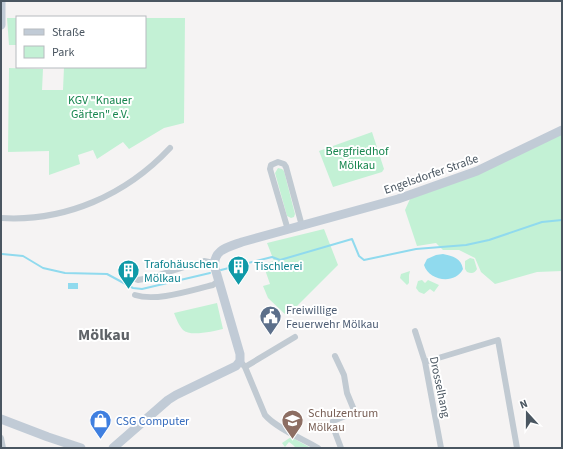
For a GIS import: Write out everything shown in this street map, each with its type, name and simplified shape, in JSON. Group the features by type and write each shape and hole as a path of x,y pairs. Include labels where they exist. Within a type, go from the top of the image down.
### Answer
{"main road":[{"path":"1,1 1,25"},
{"name":"Engelsdorfer Straße","path":"216,271 214,258 217,254 242,242 398,199 477,171 562,130"},
{"path":"113,448 168,400 242,364 216,271"},
{"path":"1,419 81,448"}],"street":[{"path":"1,218 21,219 62,213 102,199 146,171 170,148"},
{"path":"288,230 270,169 271,165 278,162 284,164 286,167 302,226"},
{"path":"125,275 138,280 204,262 216,271 214,285 165,296 141,297 135,295"},
{"name":"Drosselhang","path":"415,331 425,362 441,448"},
{"path":"295,337 242,364 265,416 284,429 318,448"},
{"path":"425,362 498,340 518,448"},
{"path":"336,356 344,375 347,393 354,410 353,414 333,421 332,424 341,448"},
{"path":"1,438 4,448"}],"green space":[{"path":"7,18 16,18 16,45 9,45"},
{"name":"KGV \"Knauer Gärten\" e.V.","path":"146,18 185,18 184,123 164,128 129,149 123,142 97,159 93,150 78,155 80,164 49,175 49,151 8,152 9,68 43,69 42,90 63,90 64,68 146,68"},
{"name":"Bergfriedhof Mölkau","path":"372,132 384,169 382,172 333,187 319,151"},
{"path":"562,134 562,271 537,272 495,284 481,272 475,258 459,250 443,250 436,243 417,246 405,210 410,199"},
{"path":"278,168 284,171 295,214 294,217 291,218 287,216 275,173"},
{"path":"324,229 338,265 287,316 268,298 263,286 270,284 263,264 274,261 267,243"},
{"path":"470,258 474,259 477,269 472,273 467,272 465,269 465,261"},
{"path":"410,271 409,283 407,285 400,278 401,274"},
{"path":"422,280 425,283 428,280 439,285 434,292 430,289 424,294 419,292 416,288 418,281"},
{"path":"217,303 223,329 202,333 186,332 180,326 174,313"},
{"path":"291,437 311,448 296,448 289,442 285,447 282,443"}],"water":[{"path":"443,254 456,258 460,262 463,269 459,274 448,279 442,279 431,275 427,270 424,265 427,259"},
{"path":"68,283 78,283 78,289 68,289"}],"waterway":[{"path":"221,270 272,257 280,260 352,239 359,256 364,260 416,249 466,245 489,240 542,222 562,220"},
{"path":"2,254 23,256 43,268 65,273 107,274 133,288 142,289 210,273"}],"place":[{"name":"Tischlerei","path":"238,286"},
{"name":"Trafohäuschen Mölkau","path":"128,290"},
{"name":"Freiwillige Feuerwehr Mölkau","path":"271,336"},
{"name":"CSG Computer","path":"100,440"},
{"name":"Schulzentrum Mölkau","path":"292,440"}],"district":[{"name":"Mölkau","path":"104,334"}]}
